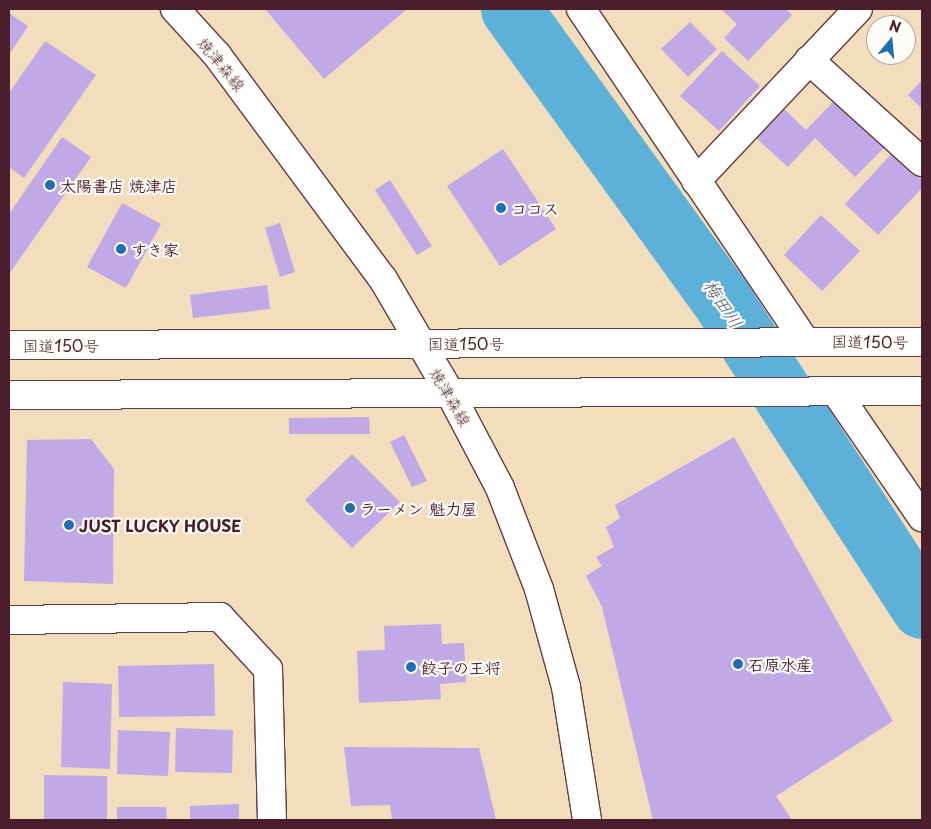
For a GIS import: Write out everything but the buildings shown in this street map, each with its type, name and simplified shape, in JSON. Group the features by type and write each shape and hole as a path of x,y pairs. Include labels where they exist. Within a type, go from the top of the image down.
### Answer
{"main road":[{"name":"焼津森線","path":"175,9 217,55 284,141 383,279 450,393 500,488 539,589 566,687 587,820"},
{"path":"580,9 696,181 792,340"},
{"path":"696,181 858,9"},
{"path":"809,60 922,162"},
{"name":"国道150号","path":"9,345 792,340 922,342"},
{"path":"9,395 922,391"},
{"path":"825,392 922,517"},
{"path":"9,620 220,617 268,669 272,820"}],"waterway":[{"name":"梅田川","path":"511,9 719,296 922,608"}],"place":[{"name":"太陽書店 焼津店","path":"50,185"},
{"name":"ココス","path":"501,208"},
{"name":"すき家","path":"121,249"},
{"name":"ラーメン 魁力屋","path":"350,508"},
{"name":"JUST LUCKY HOUSE","path":"69,525"},
{"name":"石原水産","path":"738,664"},
{"name":"餃子の王将","path":"411,667"}]}
